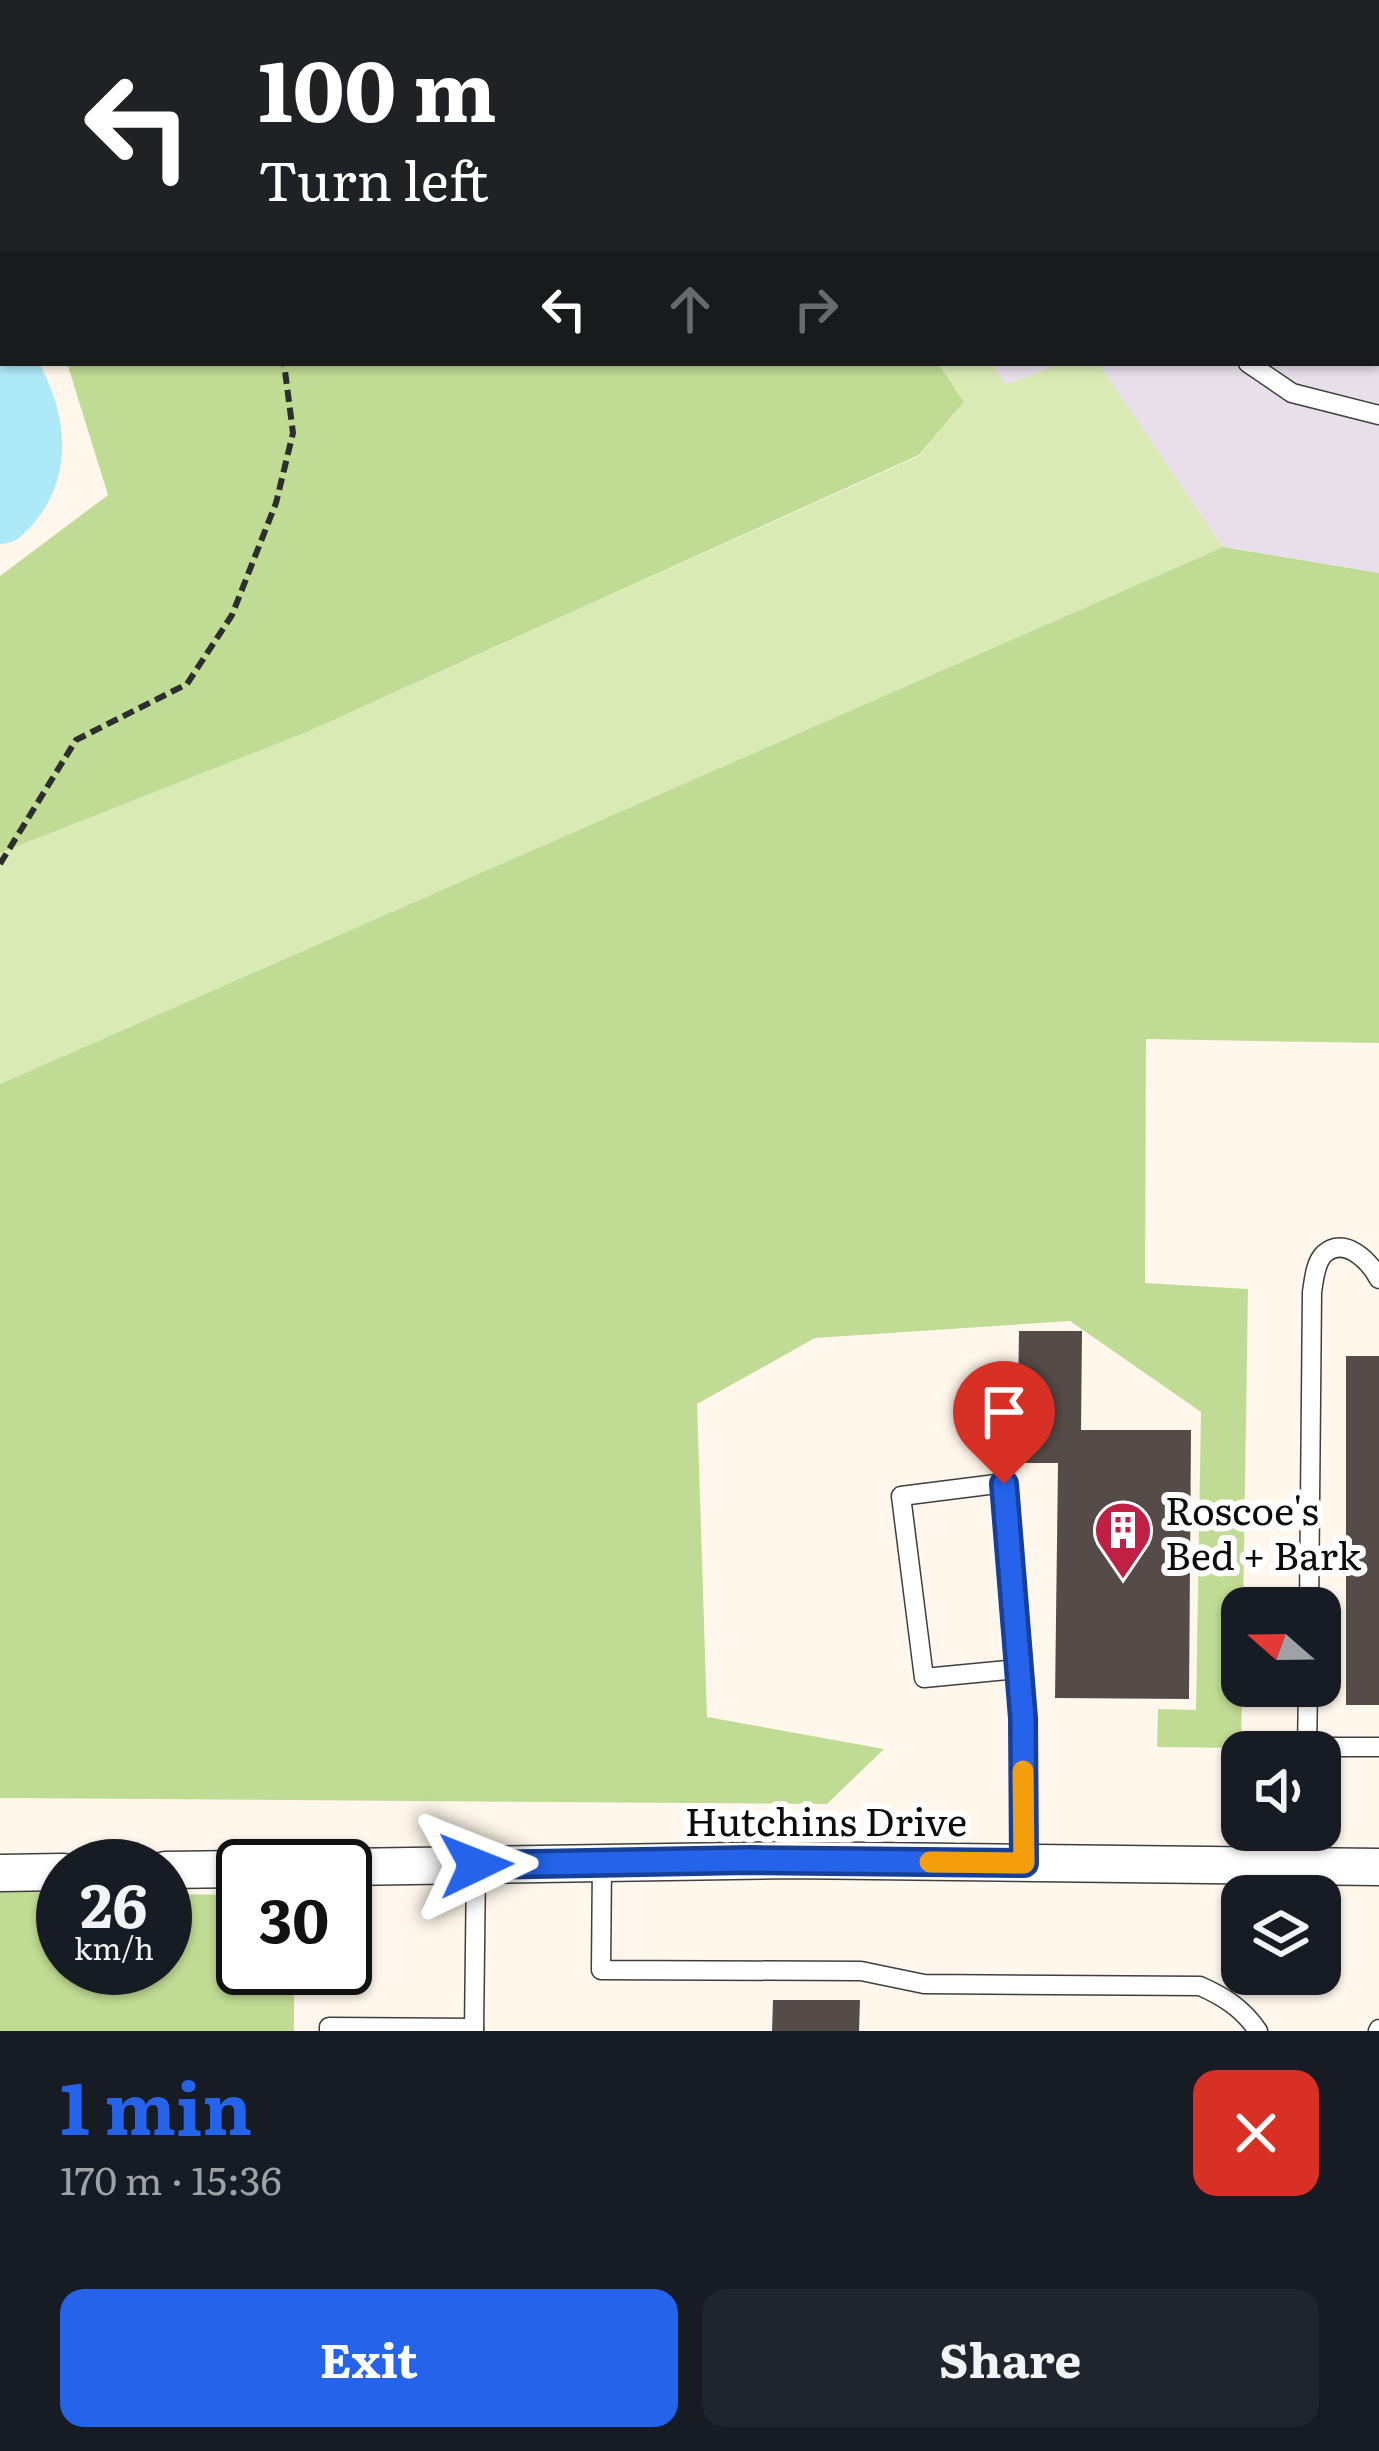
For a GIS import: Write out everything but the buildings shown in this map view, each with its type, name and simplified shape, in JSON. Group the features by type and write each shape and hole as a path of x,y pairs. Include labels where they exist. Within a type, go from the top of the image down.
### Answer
{"street":[{"name":"Hutchins Drive","path":"372,1867 790,1860 1024,1863 1250,1851"},
{"name":"Hutchins Drive","path":"1317,1851 1379,1868"},
{"path":"0,1873 36,1872"}],"lane":[{"path":"1252,366 1292,393 1379,415"},
{"path":"1309,1587 1316,1269 1322,1256 1334,1249 1348,1250 1364,1256 1379,1279"},
{"path":"1018,1669 924,1678 902,1496 1004,1484 1023,1718 1024,1863"},
{"path":"1341,1749 1379,1748"},
{"path":"602,1862 602,1970 861,1971 924,1984 1200,1986 1224,1997 1258,2031"},
{"path":"329,2031 329,2027 474,2030 476,1865"}],"path":[{"path":"0,864 76,740 187,684 232,615 276,503 293,433 284,366"}],"shaded area":[{"path":"994,366 1055,366 1006,386"},
{"path":"1100,366 1379,366 1379,573 1223,547"}],"green space":[{"path":"68,366 940,366 964,402 919,455 307,732 0,853 0,576 108,495"},
{"path":"940,366 994,366 1006,385 1054,366 1100,366 1223,547 0,1084 0,853 307,732 919,456 964,402"},
{"path":"1223,547 1379,573 1379,1043 1146,1039 1145,1283 1248,1289 1243,1587 1221,1587 1221,1707 1242,1707 1241,1731 1221,1731 1221,1748 1157,1747 1158,1709 1196,1710 1201,1412 1070,1321 815,1338 697,1404 707,1717 884,1749 827,1804 0,1798 0,1084"},
{"path":"0,1891 36,1892 36,1995 192,1995 192,1894 216,1895 216,1995 294,1995 294,2031 0,2031"}],"waterway":[{"path":"0,511 24,476 29,438 20,399 2,366"}],"slow traffic":[{"path":"930,1862 1024,1863 1023,1771"}],"place":[{"name":"Roscoe's Bed + Bark","path":"1123,1581"}],"route":[{"path":"476,1865 750,1860 1024,1863 1023,1718 1004,1484"}]}
